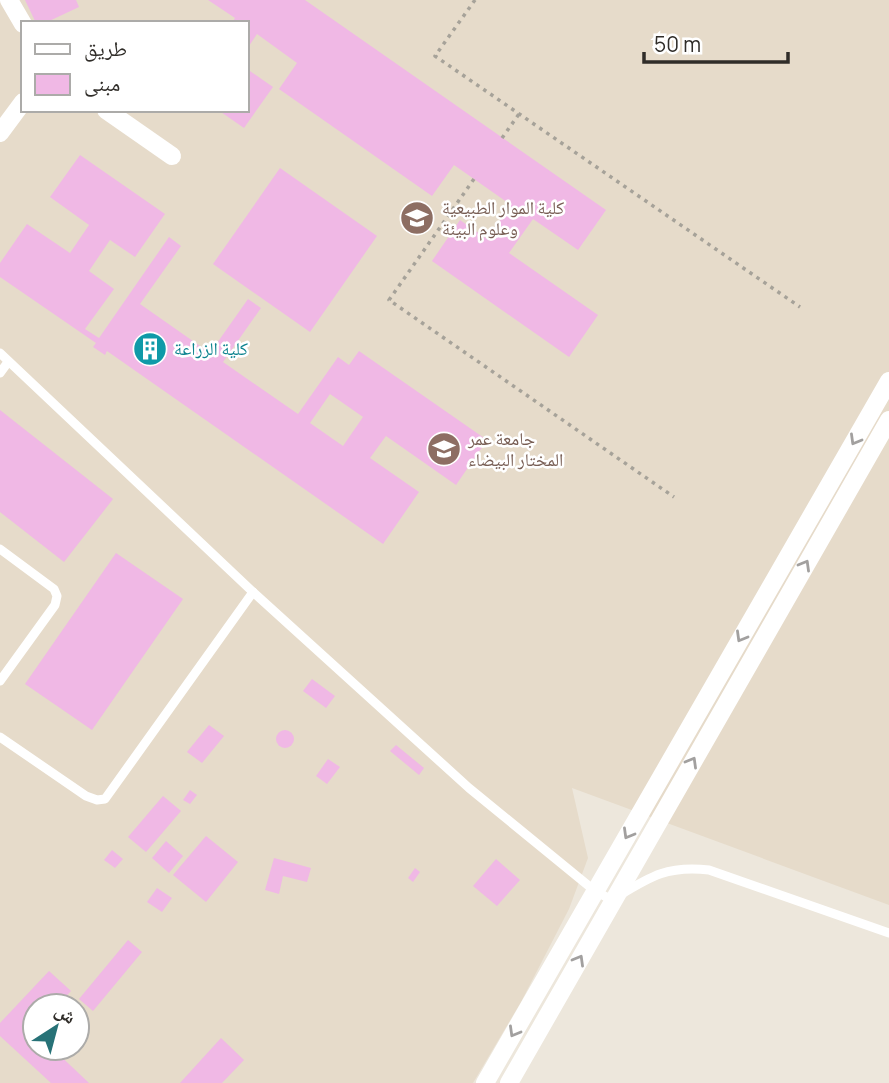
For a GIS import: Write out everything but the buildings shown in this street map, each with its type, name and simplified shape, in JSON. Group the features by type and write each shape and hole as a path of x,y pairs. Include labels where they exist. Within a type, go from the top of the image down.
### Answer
{"street":[{"path":"9,0 21,21"},
{"path":"0,133 21,106"},
{"path":"109,112 172,156"},
{"path":"485,1083 889,381"},
{"path":"509,1083 889,420"}],"lane":[{"path":"0,353 253,592 469,788 595,891 612,900 660,873 687,867 709,870 889,933"},
{"path":"0,373 8,362"},
{"path":"0,549 54,589 57,596 55,605 0,681"},
{"path":"0,737 86,796 97,800 105,799 253,592"}],"path":[{"path":"475,0 435,56 800,307"},
{"path":"502,138 519,114"},
{"path":"474,179 389,300 674,497"}],"shaded area":[{"name":"جامعة عمر المختار البيضاء","path":"0,0 889,0 889,905 572,788 588,858 569,909 521,1002 473,1083 0,1083"}],"place":[{"name":"كلية الموار الطبيعية وعلوم البيئة","path":"417,218"},
{"name":"كلية الزراعة","path":"150,349"},
{"name":"جامعة عمر المختار البيضاء","path":"444,449"}]}
